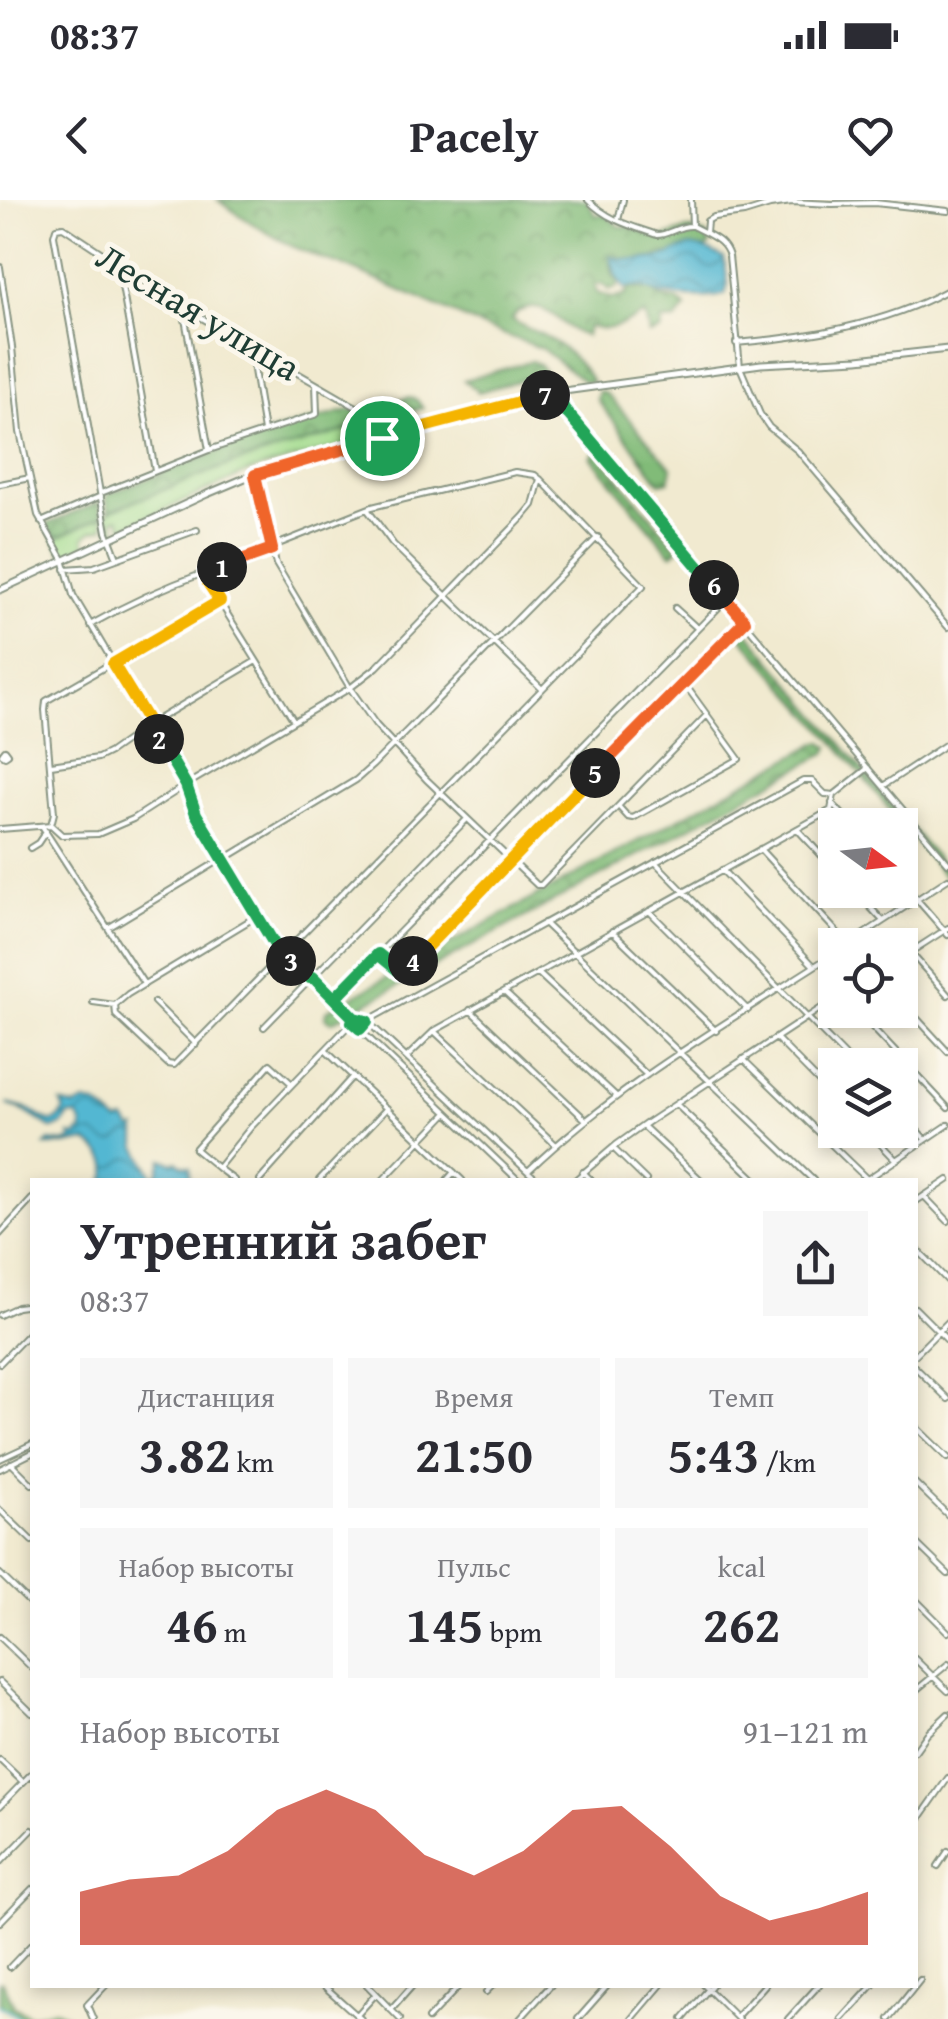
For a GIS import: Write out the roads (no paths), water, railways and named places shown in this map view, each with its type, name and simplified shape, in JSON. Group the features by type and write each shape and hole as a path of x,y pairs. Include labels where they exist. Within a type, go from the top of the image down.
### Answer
{"street":[{"path":"588,200 618,222 660,235 692,226 727,248 740,367 760,414 769,427 798,451 948,627"},
{"path":"618,222 622,200"},
{"path":"691,200 692,226"},
{"path":"706,233 708,221 714,218 744,213 771,202 948,210"},
{"name":"Лесная улица","path":"101,494 56,228 63,227 183,308 364,409 382,438"},
{"path":"118,264 155,471"},
{"path":"0,267 20,432 42,522 62,560 73,595 186,785 196,814 282,954 335,998 360,1029 516,1178"},
{"path":"736,343 836,330 893,313 948,290"},
{"path":"183,308 210,450"},
{"path":"250,346 264,430"},
{"path":"0,590 255,475 557,392 761,364 948,349"},
{"path":"42,522 155,471 317,414 316,383"},
{"path":"557,392 564,409 948,863"},
{"path":"90,625 173,584 206,576 367,508 502,474 526,473 540,478 643,586 171,1066 116,1016 114,1005"},
{"path":"255,475 276,564 350,688 394,744 537,885 708,716"},
{"path":"0,484 30,478"},
{"path":"51,825 62,835 98,834 133,819 350,688 377,667 533,505 540,478"},
{"path":"101,494 107,532 118,558"},
{"path":"367,508 394,544 542,689"},
{"path":"65,569 88,568 197,530"},
{"path":"108,928 356,780 598,537"},
{"path":"206,576 294,722"},
{"path":"335,998 727,599"},
{"path":"51,825 54,812 46,701 220,601"},
{"path":"675,608 699,630"},
{"path":"378,954 397,971 403,971 745,621"},
{"path":"52,765 98,758 110,752 256,661"},
{"path":"618,806 633,818 738,761 684,683"},
{"path":"884,786 948,743"},
{"path":"407,1058 434,1030 831,810 834,796 868,768"},
{"path":"360,1029 367,1021 803,780 812,780 825,794 834,796"},
{"path":"832,803 837,808"},
{"path":"264,1027 468,818"},
{"path":"0,829 51,825"},
{"path":"30,848 38,842 44,828"},
{"path":"44,828 144,984"},
{"path":"797,829 818,852"},
{"path":"760,849 833,928"},
{"path":"655,862 838,1048"},
{"path":"722,870 814,966"},
{"path":"918,898 948,879"},
{"path":"918,900 947,931 918,947"},
{"path":"871,908 883,921"},
{"path":"872,928 903,908"},
{"path":"649,911 748,1010"},
{"path":"93,1002 114,1005 257,916"},
{"path":"544,922 811,1178"},
{"path":"612,931 716,1031"},
{"path":"918,961 948,995"},
{"path":"528,1171 616,1096 818,963"},
{"path":"538,972 647,1075"},
{"path":"504,992 616,1096"},
{"path":"154,1002 196,1044"},
{"path":"470,1010 586,1120"},
{"path":"576,1178 643,1126 818,1010"},
{"path":"353,1020 367,1021 535,1178"},
{"path":"218,1168 251,1127 353,1020"},
{"path":"918,1020 948,1052"},
{"path":"873,1028 948,1108"},
{"path":"434,1030 556,1145"},
{"path":"776,1038 818,1081"},
{"path":"325,1050 460,1178"},
{"path":"744,1059 864,1178"},
{"path":"231,1178 194,1149 270,1064 292,1084"},
{"path":"262,1178 353,1076"},
{"path":"676,1104 754,1178"},
{"path":"321,1178 387,1108"},
{"path":"385,1178 448,1112"},
{"path":"869,1178 948,1125"},
{"path":"643,1126 698,1178"},
{"path":"918,1131 926,1139"},
{"path":"613,1148 644,1178"},
{"path":"884,1148 896,1160"},
{"path":"449,1178 454,1172"},
{"path":"583,1172 589,1178"},
{"path":"918,1200 948,1180"},
{"path":"924,1196 948,1220"},
{"path":"0,1234 30,1201"},
{"path":"918,1250 948,1280"},
{"path":"0,1315 30,1305"},
{"path":"918,1311 948,1341"},
{"path":"918,1352 948,1322"},
{"path":"0,1363 30,1332"},
{"path":"918,1370 948,1399"},
{"path":"918,1429 948,1458"},
{"path":"0,1459 30,1445"},
{"path":"0,1469 30,1454"},
{"path":"11,1464 30,1482"},
{"path":"918,1486 948,1515"},
{"path":"0,1510 30,1539"},
{"path":"918,1545 948,1574"},
{"path":"0,1574 30,1603"},
{"path":"918,1602 948,1632"},
{"path":"0,1637 30,1666"},
{"path":"918,1662 948,1691"},
{"path":"918,1688 948,1664"},
{"path":"0,1682 30,1711"},
{"path":"918,1747 948,1714"},
{"path":"0,1760 23,1783"},
{"path":"0,1806 30,1774"},
{"path":"918,1821 948,1778"},
{"path":"0,1863 30,1832"},
{"path":"938,1866 948,1851"},
{"path":"0,1922 30,1891"},
{"path":"10,1967 30,1946"},
{"path":"92,2019 87,2005 103,1988"},
{"path":"326,1988 359,2017 376,1995"},
{"path":"369,1988 400,2019"},
{"path":"391,2010 410,1988"},
{"path":"428,2019 457,1988"},
{"path":"486,1992 490,1988"},
{"path":"520,2019 548,1988"},
{"path":"578,2019 605,1988"},
{"path":"632,2019 658,1988"},
{"path":"683,2019 706,1988"},
{"path":"710,1988 737,2018 762,1988"},
{"path":"788,2019 815,1988"},
{"path":"842,2019 870,1988"},
{"path":"889,2019 914,1988"}],"water":[{"path":"691,246 724,258 728,284 725,294 695,297 639,287 624,289 610,256 654,258"},
{"path":"85,1102 97,1105 118,1122 125,1120 132,1129 136,1128 136,1145 153,1176 158,1174 162,1159 190,1167 190,1178 105,1178 106,1162 86,1141 45,1145 49,1141 64,1143 72,1139 70,1135 83,1132 77,1116 69,1115 53,1129 7,1104 53,1121 64,1111 61,1103 75,1107"}],"waterway":[{"path":"0,2006 21,2019"}]}
